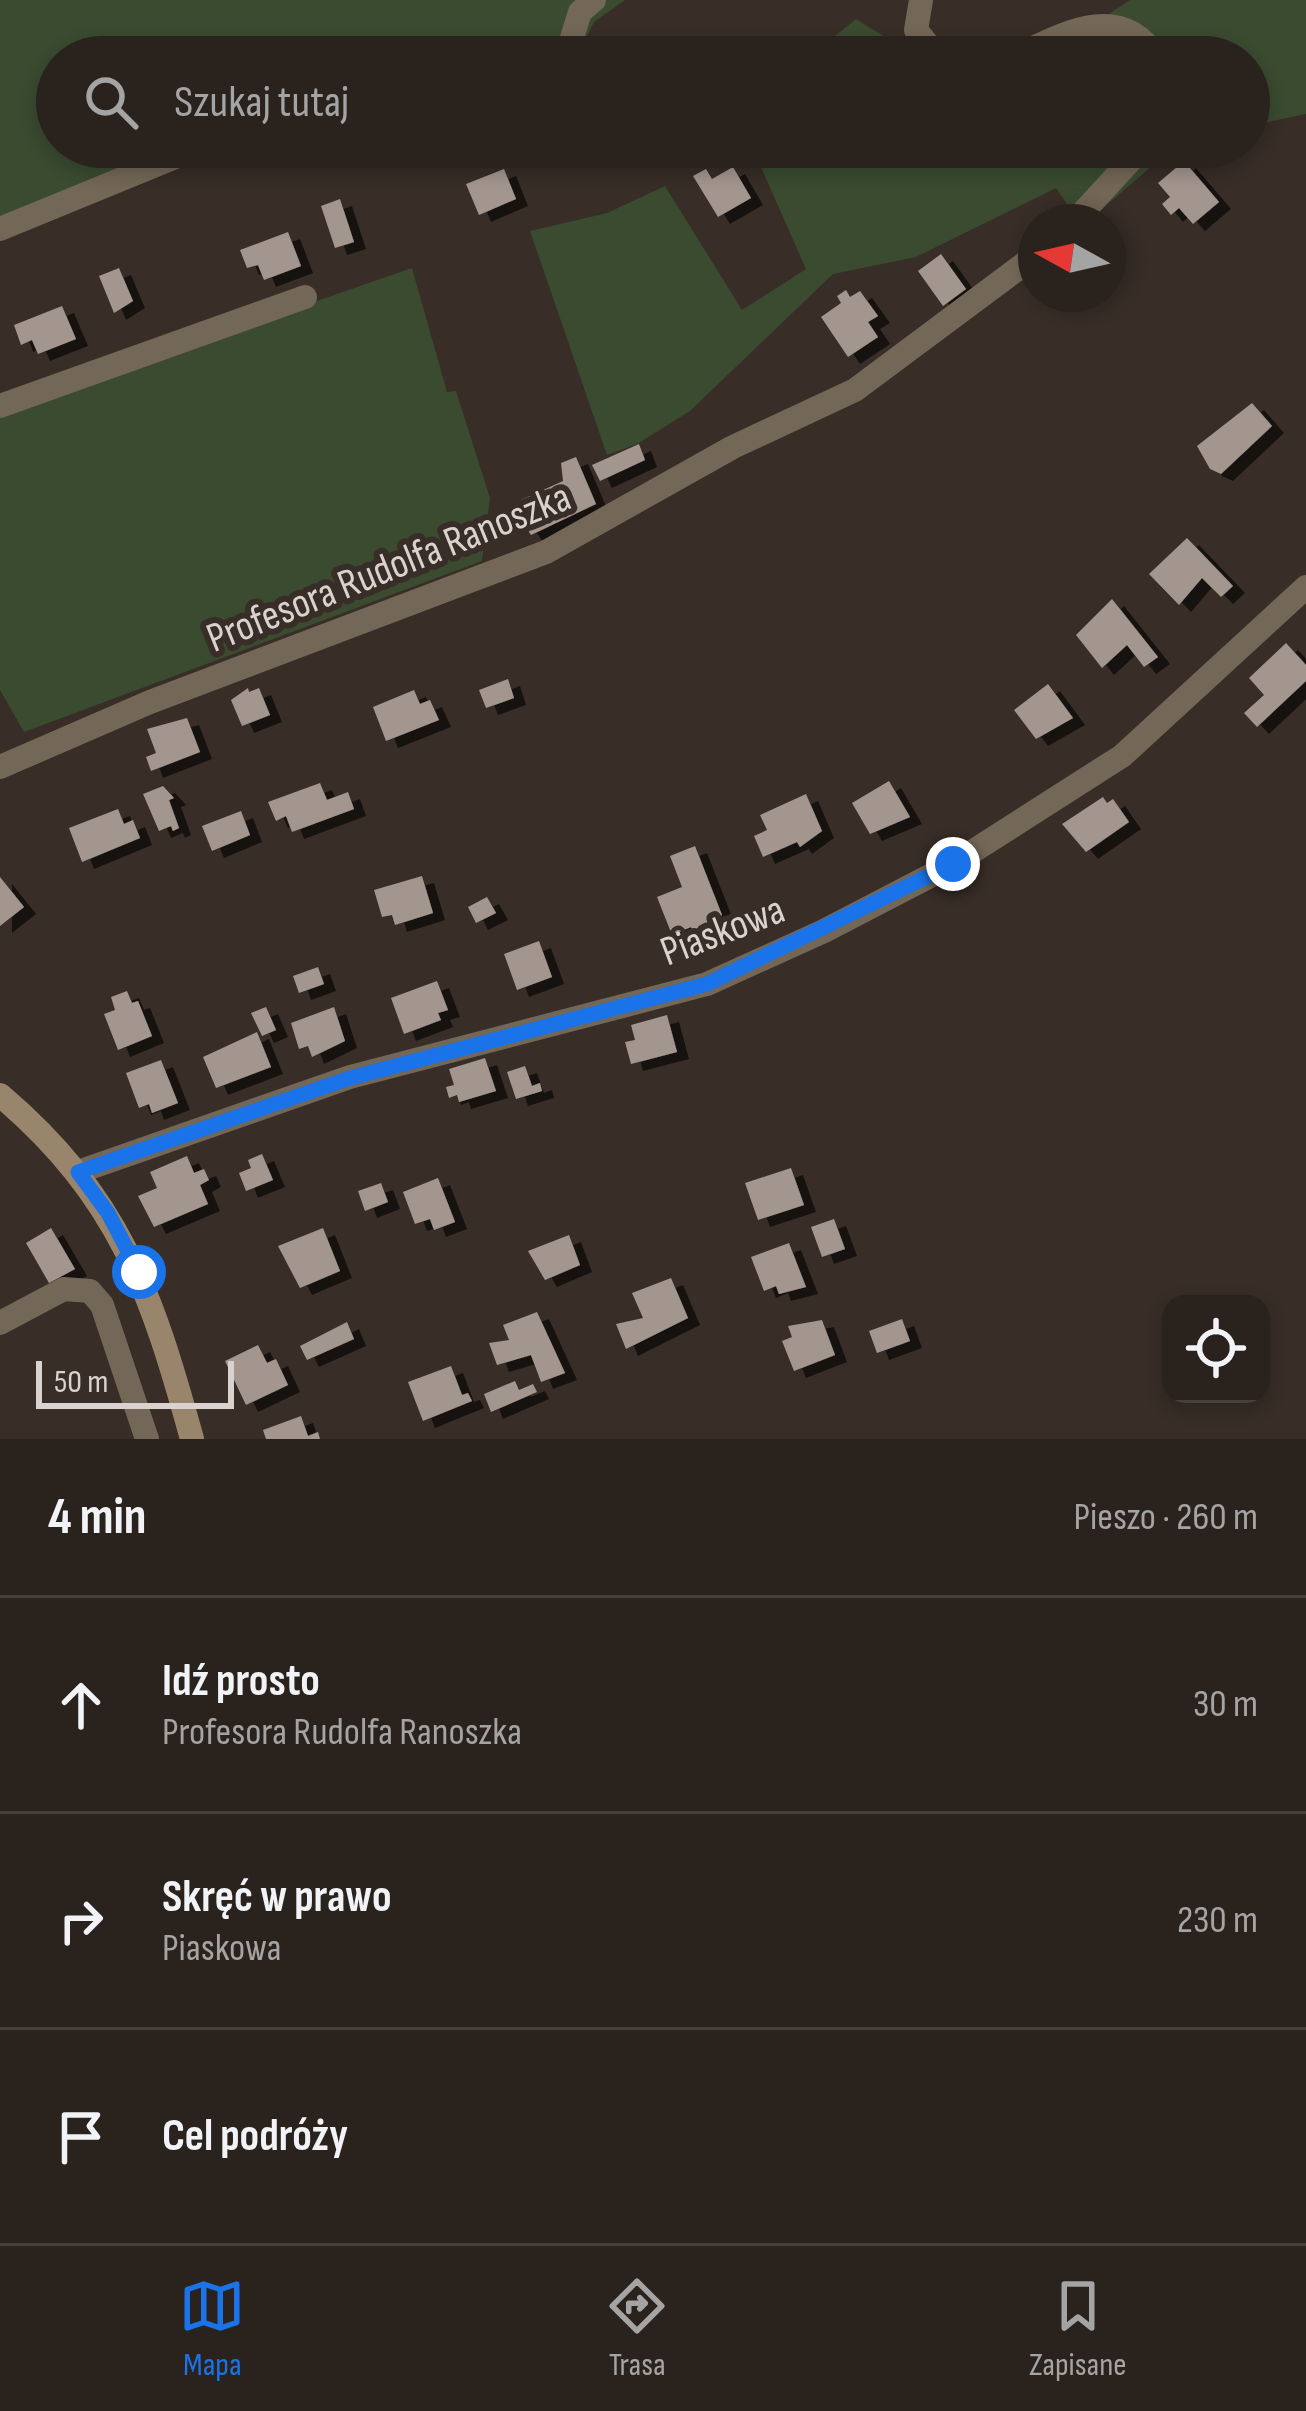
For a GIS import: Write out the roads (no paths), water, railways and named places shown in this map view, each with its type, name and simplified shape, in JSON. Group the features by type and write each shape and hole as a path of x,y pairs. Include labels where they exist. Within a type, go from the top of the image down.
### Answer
{"street":[{"path":"573,36 580,12 594,0"},
{"path":"921,0 916,30 921,36"},
{"path":"1069,36 1104,23 1132,29 1138,36"},
{"path":"0,229 149,168"},
{"path":"1091,204 1124,168"},
{"name":"Profesora Rudolfa Ranoszka","path":"0,767 150,702 546,552 733,447 855,390 1018,268"},
{"path":"0,406 305,297"},
{"name":"Piaskowa","path":"78,1172 277,1100 491,1038 707,984 780,952 953,864 1122,756 1306,587"},
{"path":"0,1095 78,1172 108,1213 139,1272 191,1439"},
{"path":"0,1323 64,1289 90,1292 101,1303 147,1439"}]}
